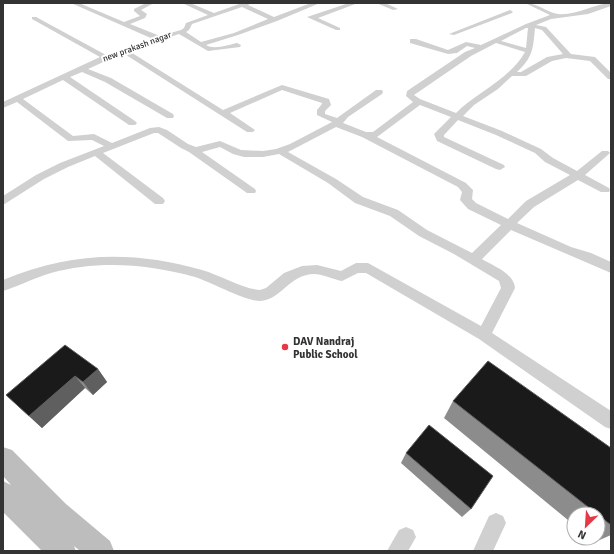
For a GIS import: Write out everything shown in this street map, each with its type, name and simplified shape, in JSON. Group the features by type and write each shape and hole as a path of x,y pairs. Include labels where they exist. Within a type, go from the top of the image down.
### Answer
{"main road":[{"path":"3,459 57,513 100,551"},
{"path":"3,494 62,551"}],"street":[{"path":"74,3 160,39"},
{"path":"124,24 143,16 144,14 136,10 151,3"},
{"path":"185,3 214,15"},
{"path":"200,44 236,34 317,3"},
{"path":"313,18 355,3"},
{"path":"380,3 396,9"},
{"path":"528,3 557,16"},
{"path":"245,4 275,20"},
{"name":"new prakash nagar","path":"3,106 124,50 180,32 187,29 188,24 245,4"},
{"path":"606,190 549,160 538,151 458,116 417,101 410,96 410,93 468,54 525,26 547,18 594,11 611,4"},
{"path":"212,6 226,11"},
{"path":"297,11 338,29"},
{"path":"452,34 501,19 510,12"},
{"path":"34,18 107,58"},
{"path":"500,167 440,139 439,134 471,103 496,87 523,62 529,51 525,26"},
{"path":"525,26 544,28 568,56"},
{"path":"180,32 205,48 212,50 237,45"},
{"path":"413,41 448,52 454,51 466,44 482,47"},
{"path":"495,41 529,51"},
{"path":"124,50 250,130"},
{"path":"510,74 523,74 550,59 560,56 568,56 592,59 611,77"},
{"path":"82,69 108,80 170,116"},
{"path":"64,77 132,123"},
{"path":"222,113 282,87 326,101 327,105 321,110 321,115 365,135 462,185 467,189 467,203 509,224 567,250 587,256 611,268"},
{"path":"192,149 202,150 210,146 221,144 246,154 289,149 337,123 379,92"},
{"path":"18,99 71,139 94,137 111,146"},
{"path":"365,135 370,136 379,133 416,105 418,103 417,101"},
{"path":"3,201 53,170 142,134 157,130 192,149 251,191"},
{"path":"280,151 332,181 359,200 394,213 423,233 504,278 508,284 508,288 484,335"},
{"path":"96,152 159,201"},
{"path":"474,260 530,204 578,174 605,153"},
{"path":"3,286 26,275 56,266 98,261 127,260 142,261 192,272 254,296 262,296 269,294 290,276 300,272 315,269 342,276 361,267 368,268 484,335 611,421"},
{"path":"483,551 496,524"}],"building":[{"path":"65,345 98,369 83,382 75,376 29,416 6,395"},
{"path":"488,361 611,448 611,525 606,521 606,506 587,506 453,401"},
{"path":"429,425 493,476 471,509 406,453"}],"place":[{"name":"DAV Nandraj Public School","path":"285,347"}]}
